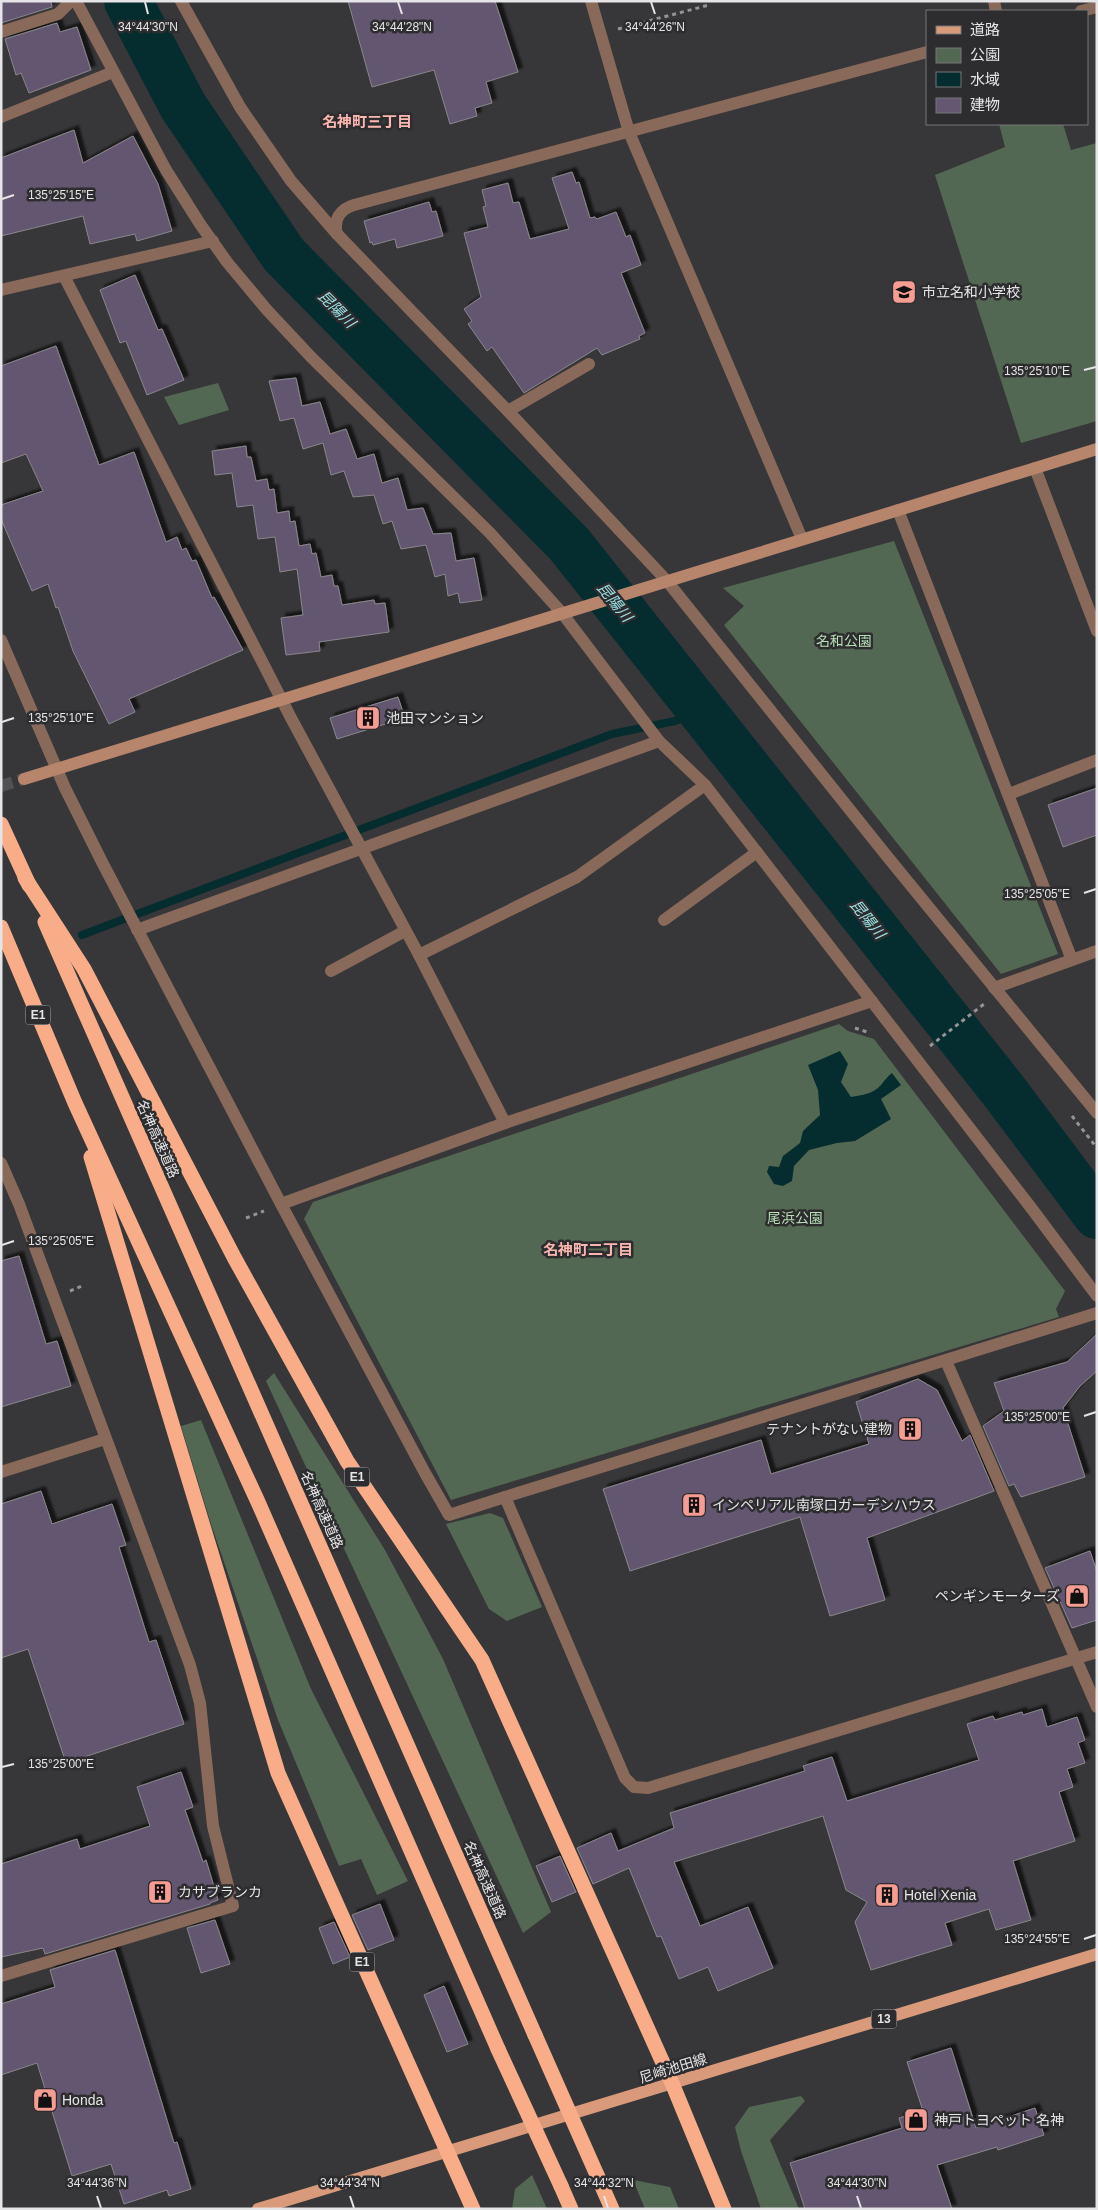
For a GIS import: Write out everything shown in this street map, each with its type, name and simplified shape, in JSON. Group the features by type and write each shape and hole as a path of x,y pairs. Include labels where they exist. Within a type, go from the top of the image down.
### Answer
{"highway":[{"name":"名神高速道路","path":"1,824 612,2209"},
{"name":"E1","path":"25,878 84,969 235,1259 347,1461 482,1660 672,2084 724,2209"},
{"name":"E1","path":"1,927 75,1103 258,1502 498,2049 571,2209"},
{"name":"E1","path":"75,1103 278,1773 473,2209"}],"main road":[{"name":"尼崎池田線","path":"258,2209 1097,1954"}],"street":[{"path":"1,32 58,14 71,1"},
{"path":"76,1 166,170 213,241 267,310 311,358 490,534 562,613 652,732 705,785 1097,1296"},
{"path":"181,1 252,124 291,182 337,234 667,581 994,988 1097,1113"},
{"path":"591,1 629,132 802,539"},
{"path":"337,234 337,218 344,209 349,207 926,52"},
{"path":"1,117 113,72"},
{"path":"1,290 213,241"},
{"path":"64,276 282,698 419,955 505,1123"},
{"path":"508,412 589,364"},
{"path":"24,779 282,698 1097,449"},
{"path":"1035,468 1097,631"},
{"path":"898,510 1072,960"},
{"path":"1,640 66,788 126,908 366,1364 449,1514 946,1362 1097,1313"},
{"path":"136,927 360,845 652,732"},
{"path":"1009,794 1097,760"},
{"path":"419,955 577,877 705,785"},
{"path":"664,920 757,852"},
{"path":"331,971 405,931"},
{"path":"994,988 1097,951"},
{"path":"281,1204 505,1123 872,1001"},
{"path":"1,1163 19,1204 190,1665 200,1703 213,1826 232,1906 1,1976"},
{"path":"946,1362 1097,1707"},
{"path":"1,1472 105,1438"},
{"path":"505,1497 625,1778 634,1787 648,1788 1097,1652"}],"path":[{"path":"600,33 709,5"},
{"path":"925,1050 985,1004"}],"green space":[{"path":"999,125 1063,125 1071,150 1097,143 1097,421 1021,443 935,175 1005,147"},
{"path":"218,383 229,410 179,425 164,397"},
{"name":"名和公園","path":"894,541 1058,954 1001,974 724,625 744,606 723,588"},
{"name":"尾浜公園","path":"839,1024 848,1031 874,1039 1065,1291 1056,1309 1059,1317 451,1500 304,1219 313,1202"},
{"path":"274,1373 385,1550 443,1659 551,1912 523,1933 266,1381"},
{"path":"201,1420 311,1689 408,1881 377,1895 361,1859 339,1866 278,1720 211,1524 181,1426"},
{"path":"490,1513 503,1518 542,1607 507,1621 489,1609 446,1524"},
{"path":"801,2096 805,2101 770,2140 799,2209 761,2209 741,2151 735,2127 749,2107"},
{"path":"532,2175 547,2209 512,2209 515,2189"},
{"path":"633,2180 670,2187 679,2209 645,2209"}],"water":[{"path":"840,1051 848,1064 841,1082 851,1097 867,1094 874,1090 892,1073 901,1085 881,1099 891,1119 855,1141 809,1150 794,1166 792,1181 783,1186 774,1184 767,1172 769,1166 779,1167 783,1156 800,1143 803,1131 820,1115 818,1090 808,1065"}],"building":[{"path":"1,1 51,1 52,7 1,23"},
{"path":"348,1 495,1 518,72 486,82 492,103 475,108 477,116 450,124 434,70 372,87"},
{"path":"57,23 60,32 77,27 91,70 29,93 21,73 16,75 5,39"},
{"path":"74,130 83,163 133,136 158,184 172,231 137,241 135,234 90,244 83,216 1,236 1,158"},
{"path":"572,172 576,183 579,182 590,218 595,217 597,219 616,212 626,237 630,235 641,265 621,273 645,333 639,336 640,339 602,355 597,348 524,393 492,347 487,351 468,324 472,321 464,309 481,297 464,233 488,227 483,207 486,206 482,190 508,183 513,203 519,202 530,239 569,229 552,178"},
{"path":"429,202 432,212 436,211 443,236 397,248 395,239 373,245 372,242 370,243 364,221"},
{"path":"135,275 158,330 162,329 184,380 147,395 126,341 120,343 100,290"},
{"path":"56,346 99,465 134,452 166,542 177,537 182,550 186,548 192,561 196,560 212,598 214,597 243,650 129,699 135,712 109,724 73,651 48,584 32,591 1,519 1,505 43,491 26,454 1,463 1,366"},
{"path":"296,378 302,406 320,402 330,434 346,429 357,459 374,454 382,483 398,478 407,510 423,508 433,534 451,533 456,561 474,558 482,600 460,603 458,593 448,596 445,574 435,577 426,545 401,549 392,521 383,524 374,495 353,497 344,471 331,475 323,443 303,449 294,418 280,421 269,381"},
{"path":"246,446 247,457 251,457 256,481 267,479 269,490 274,489 277,513 289,511 290,522 295,521 299,546 310,544 312,554 316,553 321,577 332,575 334,586 338,586 342,605 374,600 375,604 385,603 389,632 319,642 320,651 286,655 281,618 303,615 297,569 280,572 275,537 258,539 253,505 237,507 232,473 215,475 212,451"},
{"name":"池田マンション","path":"398,697 405,718 337,739 330,718"},
{"path":"1097,788 1097,835 1063,847 1048,805"},
{"path":"19,1256 46,1344 57,1341 71,1386 1,1407 1,1261"},
{"path":"1097,1334 1097,1371 1080,1386 1063,1408 1085,1477 1021,1497 1014,1484 1009,1486 983,1426 1004,1411 994,1383 1067,1362"},
{"path":"918,1379 937,1390 962,1441 970,1435 994,1491 867,1538 885,1600 830,1616 800,1517 630,1571 603,1489 761,1440 771,1474 869,1444 856,1402"},
{"path":"41,1491 52,1524 112,1504 126,1545 119,1547 149,1642 156,1640 184,1724 66,1763 28,1649 1,1658 1,1504"},
{"name":"ペンギンモーターズ","path":"1090,1551 1097,1572 1097,1620 1072,1628 1045,1568"},
{"path":"1042,1709 1047,1727 1077,1717 1085,1740 1078,1743 1085,1763 1067,1769 1073,1787 1059,1792 1075,1841 1013,1861 1031,1920 996,1930 989,1909 945,1923 952,1945 871,1970 855,1922 867,1902 846,1890 823,1816 674,1862 700,1926 748,1907 773,1968 718,1991 708,1967 679,1979 661,1936 657,1937 629,1868 593,1884 577,1848 611,1833 618,1851 674,1828 670,1813 805,1771 803,1766 832,1757 847,1801 979,1760 967,1724 993,1716 995,1720 1022,1712 1023,1715"},
{"path":"181,1772 193,1807 185,1810 203,1862 206,1860 218,1900 45,1954 43,1948 1,1957 1,1864 77,1839 80,1849 150,1826 137,1787"},
{"path":"560,1856 576,1892 552,1902 536,1866"},
{"path":"380,1904 394,1940 368,1950 352,1915"},
{"path":"215,1920 230,1964 201,1973 187,1928"},
{"path":"334,1922 350,1957 333,1964 319,1928"},
{"path":"115,1950 174,2143 177,2142 191,2189 169,2196 167,2190 124,2204 111,2164 72,2176 37,2063 1,2075 1,2004 55,1987 50,1970"},
{"path":"444,1986 468,2044 447,2052 424,1995"},
{"path":"951,2048 976,2128 1035,2108 1044,2135 998,2150 997,2147 937,2165 952,2209 805,2209 790,2163 902,2128 899,2118 923,2111 907,2062"}],"waterway":[{"name":"昆陽川","path":"128,1 183,106 284,255 569,544 1003,1090 1097,1215"},
{"path":"82,935 612,734 675,721 703,710"}],"tunnel":[{"path":"1,786 24,779"}],"place":[{"name":"市立名和小学校","path":"904,292"},
{"name":"池田マンション","path":"368,718"},
{"name":"テナントがない建物","path":"910,1429"},
{"name":"インペリアル南塚口ガーデンハウス","path":"694,1505"},
{"name":"ペンギンモーターズ","path":"1077,1596"},
{"name":"カサブランカ","path":"160,1892"},
{"name":"Hotel Xenia","path":"887,1895"},
{"name":"Honda","path":"45,2100"},
{"name":"神戸トヨペット 名神","path":"916,2120"}],"district":[{"name":"名神町三丁目","path":"367,121"},
{"name":"名神町二丁目","path":"588,1249"}]}
